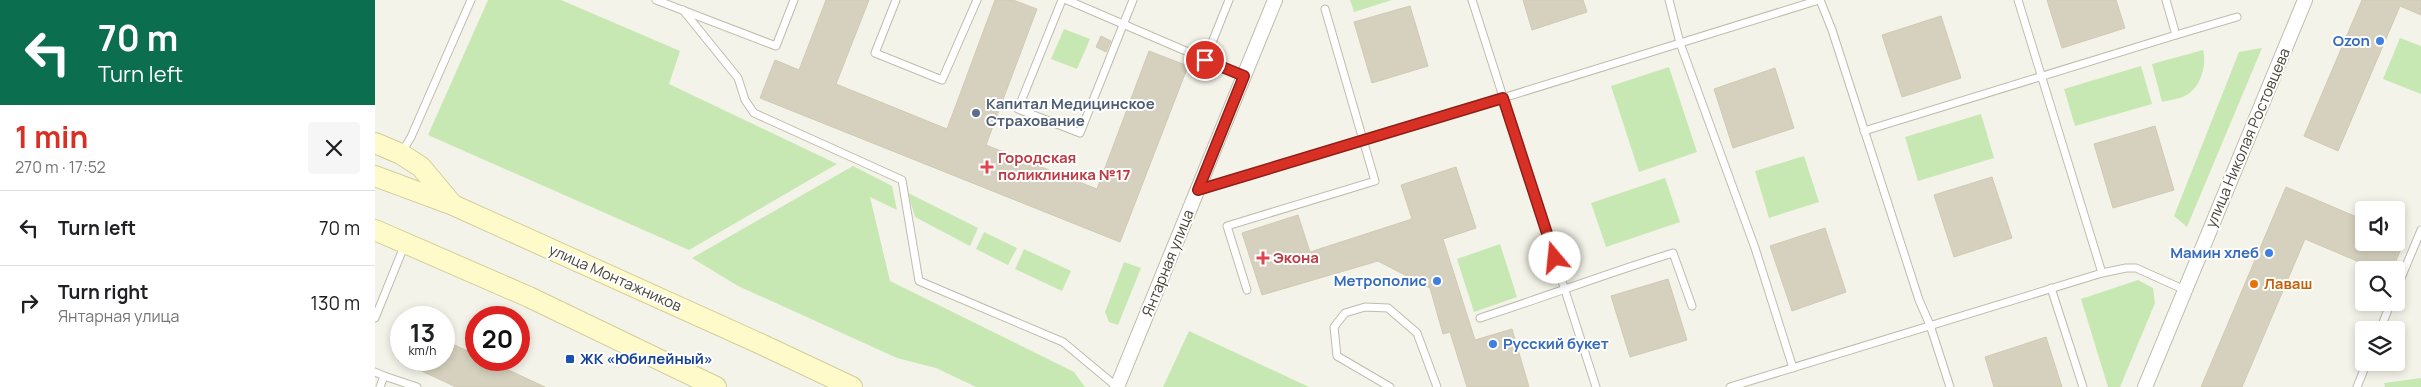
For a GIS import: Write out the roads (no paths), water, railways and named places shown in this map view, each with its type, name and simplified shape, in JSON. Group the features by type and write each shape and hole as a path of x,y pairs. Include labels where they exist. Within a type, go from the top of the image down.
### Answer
{"main road":[{"path":"375,143 401,154 421,167 453,205"},
{"name":"улица Монтажников","path":"375,176 453,205 763,345 845,386"},
{"path":"375,230 529,297 716,387"}],"street":[{"name":"Янтарная улица","path":"1117,387 1275,0"},
{"name":"улица Николая Ростовцева","path":"2145,387 2305,0"}],"lane":[{"path":"401,154 411,137 471,0"},
{"path":"656,0 775,46 794,0"},
{"path":"896,0 875,53 942,80 977,0"},
{"path":"1062,0 1018,108 1080,134 1133,0"},
{"path":"1067,0 1244,76"},
{"path":"1205,60 1229,0"},
{"path":"1472,0 1596,387"},
{"path":"1669,0 1680,43 1755,248 1793,368"},
{"path":"1198,190 1364,141 1819,0 1832,30 1949,387"},
{"path":"2017,0 2102,273"},
{"path":"2166,0 2177,35"},
{"path":"1247,290 1227,226 1375,181 1325,9"},
{"path":"683,10 738,78 745,100 754,113 902,180 919,281 1063,342 1117,387"},
{"path":"1864,131 2237,17"},
{"path":"2405,268 2421,230"},
{"path":"375,318 405,243"},
{"path":"1479,318 1565,291 1589,279 1673,253 1692,306"},
{"path":"1730,387 2102,273 2136,268 2185,290"},
{"path":"2051,288 2083,387"},
{"path":"1390,387 1337,356 1334,326 1345,313 1365,307 1388,308 1417,332 1437,387"},
{"path":"2357,387 2363,371"},
{"path":"375,372 417,387"},
{"path":"380,387 384,376"}],"place":[{"name":"Ozon","path":"2380,41"},
{"name":"Капитал Медицинское Страхование","path":"976,113"},
{"name":"Городская поликлиника №17","path":"987,167"},
{"name":"Мамин хлеб","path":"2269,253"},
{"name":"Экона","path":"1263,258"},
{"name":"Метрополис","path":"1437,281"},
{"name":"Лаваш","path":"2254,284"},
{"name":"Русский букет","path":"1493,344"},
{"name":"ЖК «Юбилейный»","path":"570,359"}]}
